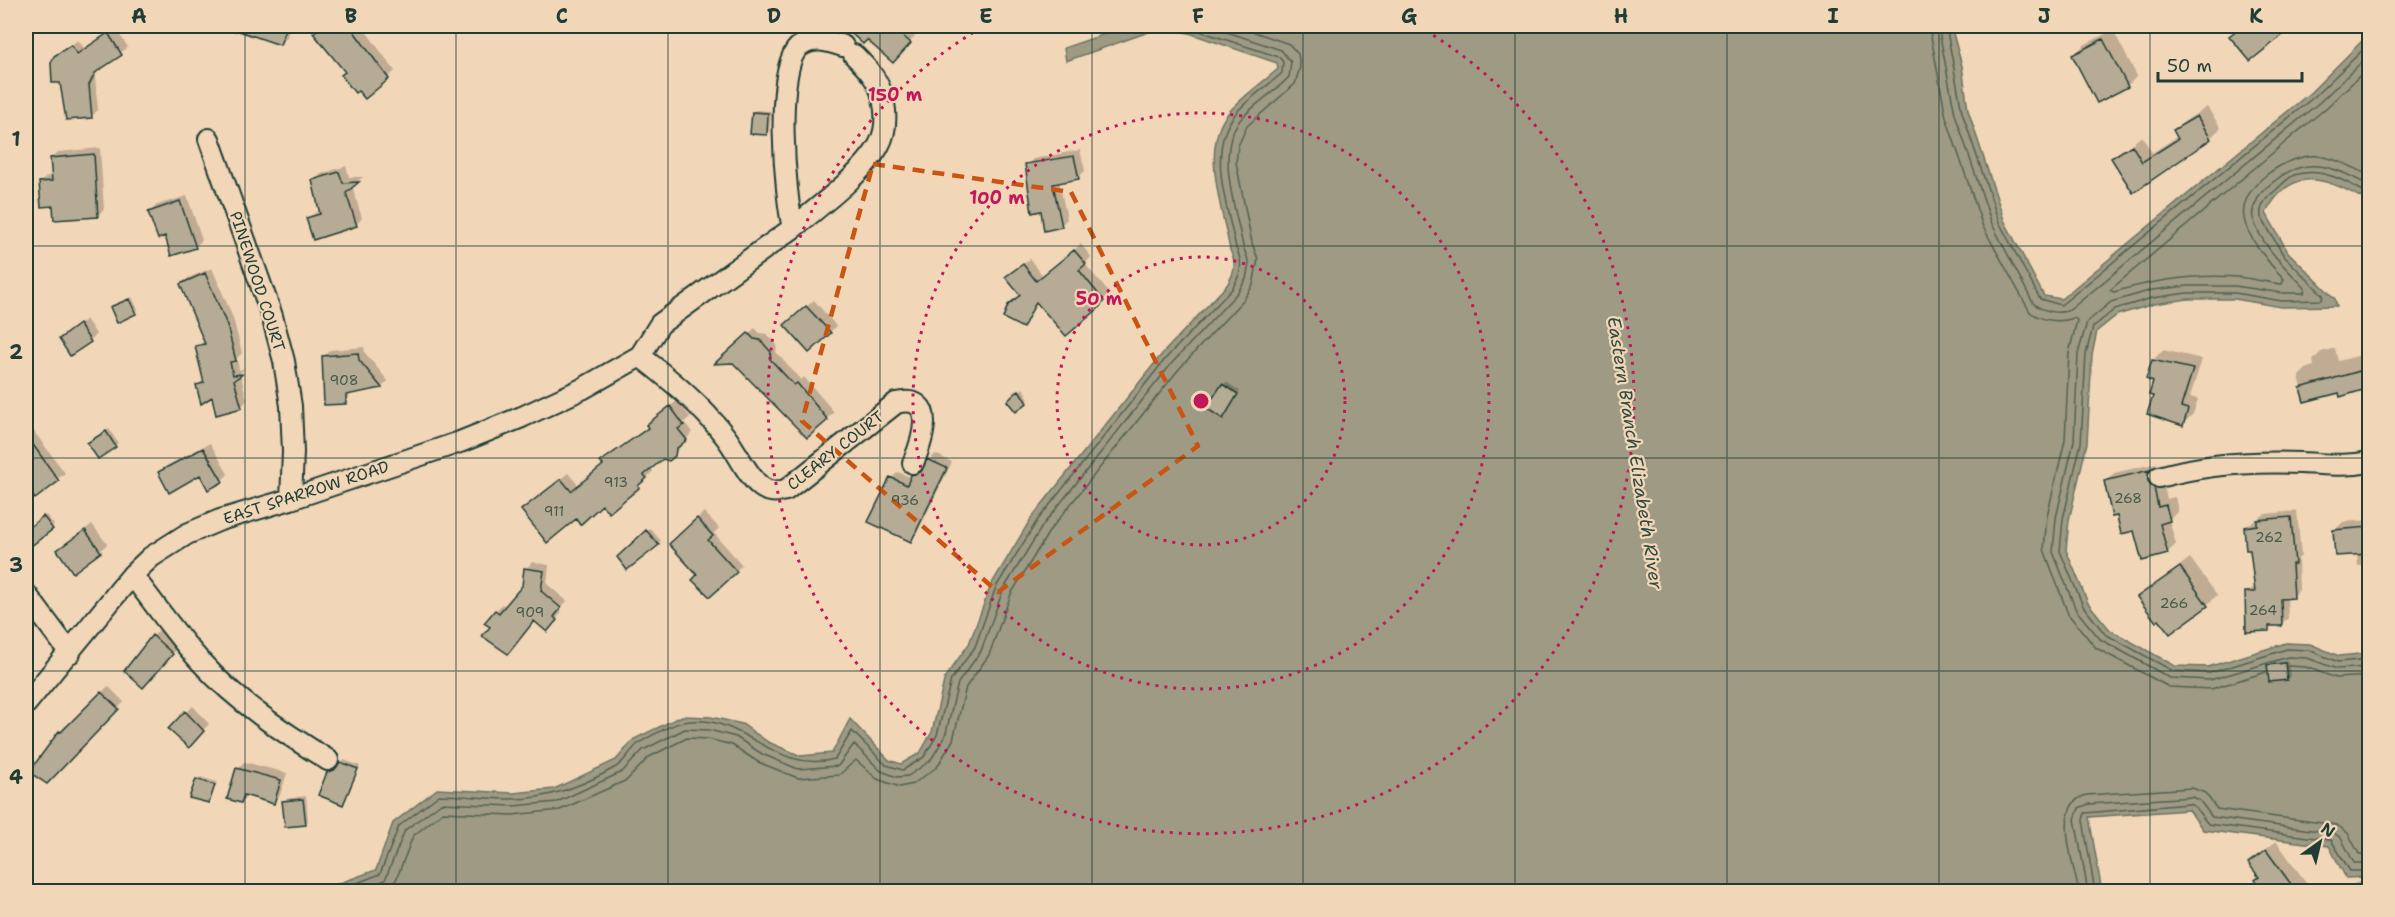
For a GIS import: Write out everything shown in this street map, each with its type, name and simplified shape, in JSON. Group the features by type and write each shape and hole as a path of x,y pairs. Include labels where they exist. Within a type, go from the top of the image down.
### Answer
{"street":[{"path":"640,356 660,324 793,228 858,170 878,147 883,134 882,97 873,76 848,50 824,40 812,40 799,47 792,56 787,75 784,150 787,202 793,228"},
{"name":"PINEWOOD COURT","path":"209,139 272,316 284,361 291,406 293,452 291,499"},
{"name":"EAST SPARROW ROAD","path":"26,704 132,575 151,557 187,534 220,520 291,499 522,417 582,389 640,356"},
{"name":"CLEARY COURT","path":"640,356 673,381 704,411 725,436 759,486 768,491 786,490 896,403 905,401 914,403 922,411 925,422 921,444 913,463"},
{"path":"2159,477 2187,469 2216,466 2301,463 2346,467 2370,462"},
{"path":"132,575 200,662 223,685 282,731 328,760"},
{"path":"26,594 70,653"}],"highlighted area":[{"path":"873,164 1071,192 1198,446 998,592 802,421"}],"water":[{"name":"Eastern Branch Elizabeth River","path":"1128,26 1951,26 1962,66 1968,110 2004,220 2044,296 2061,299 2311,92 2369,34 2369,202 2326,182 2299,181 2287,187 2276,197 2266,213 2288,252 2335,299 2337,306 2281,307 2235,299 2188,299 2154,304 2117,315 2097,331 2092,355 2087,443 2069,520 2066,550 2088,603 2110,630 2175,666 2208,667 2286,643 2310,644 2339,656 2369,653 2369,877 2346,878 2329,846 2203,830 2189,810 2089,817 2102,892 324,892 329,887 376,870 393,823 437,789 513,793 554,789 616,760 634,739 682,716 711,717 742,724 768,742 801,756 832,753 850,719 889,760 901,764 920,753 932,732 945,677 969,644 991,585 1032,517 1162,354 1227,285 1233,272 1234,260 1216,179 1214,160 1216,143 1220,126 1229,112 1278,69 1277,63 1189,33 1160,28 1066,61 1064,48"}],"building":[{"path":"230,26 287,26 280,45 230,28"},
{"path":"322,26 350,26 389,79 365,99 358,91 355,93 341,75 345,72 313,33"},
{"path":"843,26 891,26 911,43 893,63 867,40 863,44"},
{"path":"2242,26 2294,26 2250,61 2229,36"},
{"path":"108,33 122,55 95,73 89,85 92,118 66,120 60,83 52,83 51,63 54,56 71,45 77,54"},
{"path":"2103,39 2128,87 2097,103 2072,55"},
{"path":"752,112 768,113 767,135 750,134"},
{"path":"2197,116 2211,139 2133,193 2111,158 2132,145 2142,162 2178,139 2173,130"},
{"path":"94,154 98,217 54,220 53,206 41,207 39,182 52,181 50,158"},
{"path":"1074,156 1079,179 1053,184 1062,227 1044,231 1041,211 1032,213 1025,164"},
{"path":"339,172 343,183 359,182 346,193 357,226 313,240 306,218 320,214 312,180"},
{"path":"180,201 196,248 171,256 165,236 158,239 148,212"},
{"path":"1074,250 1086,264 1079,270 1104,301 1098,309 1066,336 1036,302 1023,328 1003,318 1008,305 1020,295 1005,277 1023,264 1036,281"},
{"path":"205,273 227,325 236,361 230,362 233,375 243,374 234,380 242,408 216,415 212,397 201,404 196,385 204,383 195,346 205,344 180,284"},
{"path":"129,299 136,314 117,323 110,307"},
{"path":"806,306 831,333 809,353 784,325"},
{"path":"79,324 91,342 70,356 59,339"},
{"path":"748,333 754,339 760,340 771,352 770,359 794,385 797,383 828,420 807,438 733,363 714,364"},
{"path":"358,353 359,360 382,388 346,395 346,404 324,405 322,356"},
{"path":"2152,360 2193,369 2181,407 2188,409 2183,426 2147,414 2153,396 2149,395 2153,382 2146,379"},
{"path":"2360,371 2366,389 2340,397 2339,393 2304,402 2300,388"},
{"path":"1222,384 1238,394 1223,419 1206,408"},
{"path":"1019,390 1027,403 1016,412 1007,401"},
{"path":"670,406 684,425 678,429 687,440 676,449 675,456 669,461 663,459 644,475 647,478 638,486 639,488 609,513 602,505 580,525 576,519 547,543 521,510 561,479 571,491 603,465 600,462 648,428 646,425"},
{"path":"106,431 116,447 98,459 87,443"},
{"path":"26,435 59,481 35,499 26,487"},
{"path":"203,448 223,482 208,490 200,475 169,493 158,472"},
{"path":"927,459 947,468 911,542 868,522 890,477 907,485 911,475 921,472"},
{"path":"2150,470 2148,481 2154,487 2158,507 2166,505 2170,521 2160,524 2168,554 2142,561 2134,531 2121,534 2117,516 2112,517 2104,481"},
{"path":"43,516 53,529 26,550 26,530"},
{"path":"2291,517 2295,564 2292,564 2294,598 2281,599 2282,626 2269,626 2269,631 2246,632 2245,592 2255,592 2250,550 2246,550 2244,527 2257,525 2257,520"},
{"path":"697,518 713,536 708,540 737,572 710,597 692,580 697,575 669,544"},
{"path":"2370,527 2370,554 2335,556 2333,530"},
{"path":"85,530 101,552 73,573 57,550"},
{"path":"646,530 659,545 627,570 617,557"},
{"path":"2180,567 2208,606 2170,634 2159,620 2156,622 2137,597"},
{"path":"524,568 544,571 541,591 561,608 554,617 557,620 547,632 534,621 508,654 482,636 490,627 484,623 495,610 499,613 522,586"},
{"path":"152,635 173,654 143,688 124,671"},
{"path":"2285,663 2287,680 2269,682 2267,665"},
{"path":"101,692 119,709 47,784 29,772 59,731 61,732"},
{"path":"185,711 204,731 189,748 168,729"},
{"path":"340,762 358,769 343,805 318,795 327,772 334,770"},
{"path":"236,768 281,780 274,804 244,795 241,803 227,799"},
{"path":"196,779 215,785 209,803 189,798"},
{"path":"303,799 306,825 285,827 282,801"},
{"path":"2266,850 2296,891 2264,891 2255,880 2259,877 2248,863"}]}
